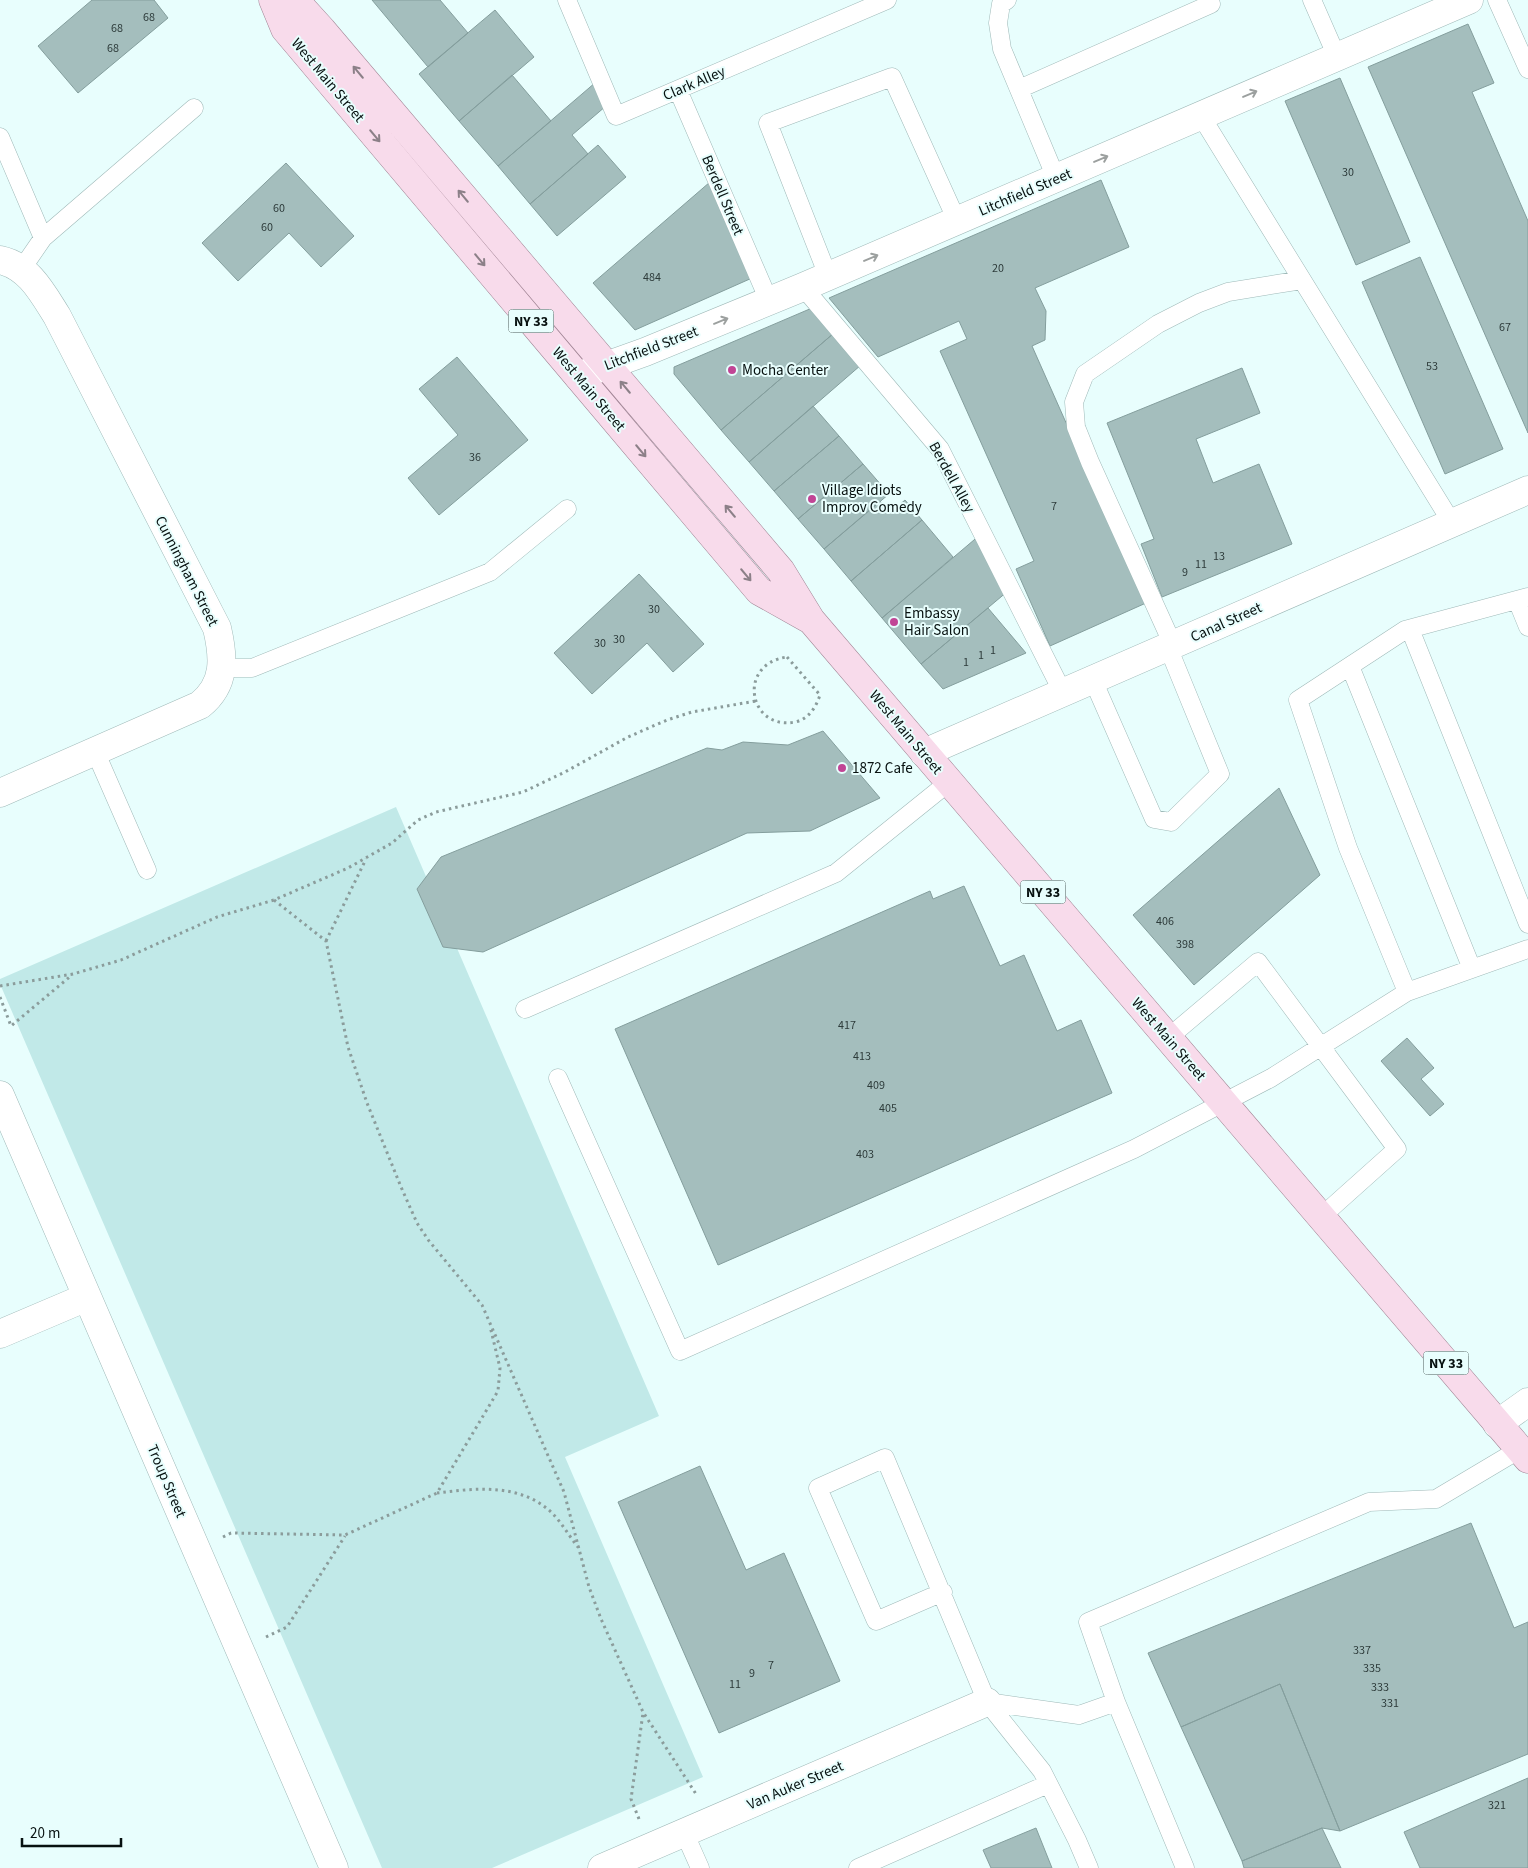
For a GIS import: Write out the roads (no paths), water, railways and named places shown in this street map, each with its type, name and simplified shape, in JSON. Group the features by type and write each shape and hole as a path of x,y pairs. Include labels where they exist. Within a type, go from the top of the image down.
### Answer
{"main road":[{"name":"West Main Street","path":"273,0 285,29 759,591 811,620"},
{"name":"West Main Street","path":"288,0 303,9 322,30 607,365 781,571 811,620 1524,1454"}],"street":[{"name":"Litchfield Street","path":"578,376 803,287 1468,0"},
{"name":"Cunningham Street","path":"0,793 200,705 210,696 218,684 222,668 222,650 212,620 58,316 34,281 11,265"},
{"name":"Canal Street","path":"924,753 1528,490"},
{"name":"Troup Street","path":"0,1095 334,1868"},
{"path":"0,1334 87,1297"},
{"path":"1498,1424 1528,1402"},
{"name":"Van Auker Street","path":"612,1866 650,1847 987,1702"}],"lane":[{"name":"Clark Alley","path":"567,0 616,116 887,0"},
{"path":"1007,0 1001,4 998,23 1002,49 1056,178"},
{"path":"1018,89 1211,4 1209,0"},
{"path":"1312,0 1337,57"},
{"path":"1497,0 1526,60"},
{"path":"828,276 768,124 892,77 957,221"},
{"name":"Berdell Street","path":"678,90 769,301"},
{"path":"11,265 194,108"},
{"path":"1201,116 1452,523"},
{"path":"0,137 43,238"},
{"path":"1093,680 1154,819 1171,822 1220,774 1171,646 1076,427 1074,402 1085,374 1158,324 1199,303 1228,292 1302,280"},
{"name":"Berdell Alley","path":"803,287 940,449 1063,693"},
{"path":"222,668 252,668 490,572 566,509"},
{"path":"1407,992 1348,848 1298,700 1410,629 1523,599 1528,627"},
{"path":"1410,629 1528,924"},
{"path":"1350,666 1472,969"},
{"path":"95,751 147,870"},
{"path":"525,1009 836,873 949,782"},
{"path":"558,1078 680,1351 1134,1149 1270,1078 1407,992 1528,949"},
{"path":"1168,1038 1258,962 1397,1149 1321,1217"},
{"path":"1185,1868 1116,1702 1088,1622 1369,1502 1436,1499 1524,1454"},
{"path":"943,1592 876,1621 818,1488 885,1458 943,1592 987,1702 1042,1771 1089,1868"},
{"path":"987,1702 1079,1715 1116,1702"},
{"path":"858,1868 1048,1784"},
{"path":"696,1828 700,1868"}],"place":[{"name":"Mocha Center","path":"732,370"},
{"name":"Village Idiots Improv Comedy","path":"812,499"},
{"name":"Embassy Hair Salon","path":"894,622"},
{"name":"1872 Cafe","path":"842,768"}]}
